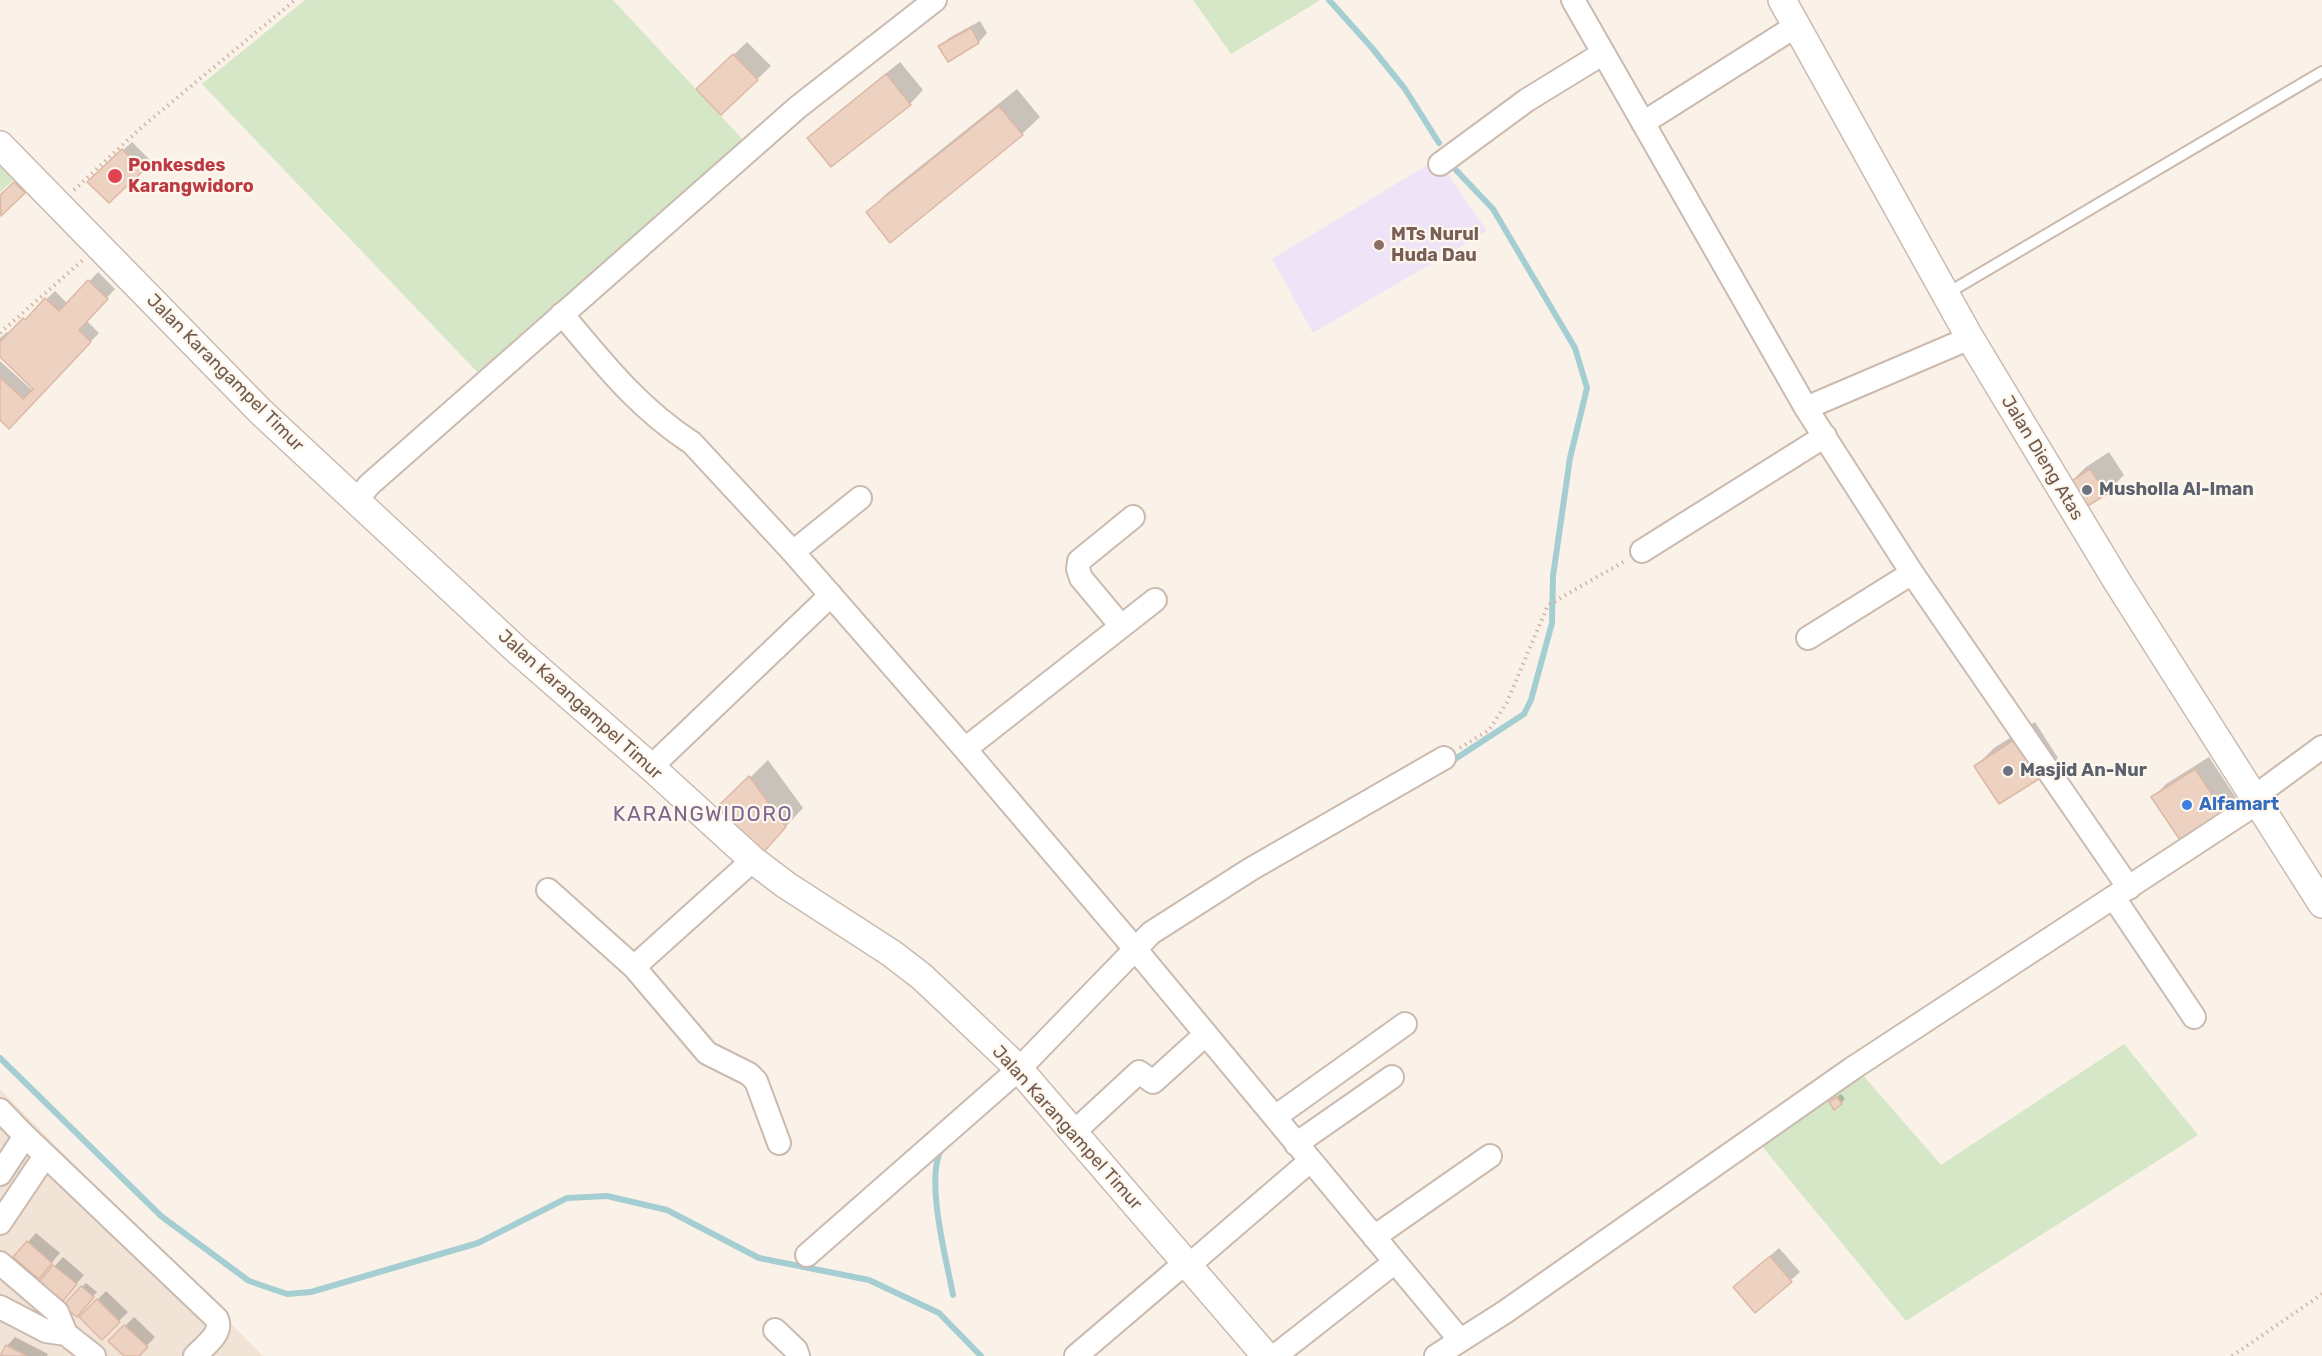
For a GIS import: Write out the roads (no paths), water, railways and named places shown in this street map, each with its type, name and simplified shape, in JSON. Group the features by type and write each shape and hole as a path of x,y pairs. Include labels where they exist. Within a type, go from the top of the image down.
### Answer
{"street":[{"path":"356,501 369,485 798,107 935,0"},
{"path":"1573,0 1806,408 2121,893 2194,1017"},
{"name":"Jalan Dieng Atas","path":"1782,0 1970,338 2118,583 2322,904"},
{"path":"1643,123 1796,26"},
{"path":"1440,164 1527,100 1602,54"},
{"name":"Jalan Karangampel Timur","path":"0,145 261,412 519,652 753,860 786,885 864,935 921,976 1019,1069 1266,1356"},
{"path":"562,314 621,386 666,426 692,443 831,595 1136,950 1460,1340"},
{"path":"1806,408 1970,338"},
{"path":"1642,551 1825,436"},
{"path":"793,552 861,498"},
{"path":"1121,626 1081,578 1078,569 1079,561 1133,518"},
{"path":"1809,638 1912,573"},
{"path":"651,767 831,595"},
{"path":"965,749 1155,600"},
{"path":"1436,1356 1505,1312 1853,1068 2121,893 2256,800 2322,747"},
{"path":"807,1255 1019,1069 1151,933 1207,896 1444,758"},
{"path":"634,967 753,860"},
{"path":"548,890 634,967 706,1053 749,1074 756,1081 779,1143"},
{"path":"1275,1118 1405,1024"},
{"path":"1074,1132 1139,1072 1153,1082 1206,1034"},
{"path":"1076,1356 1186,1265 1303,1152 1392,1077"},
{"path":"0,1110 45,1156 217,1318 218,1332 195,1356"},
{"path":"0,1174 25,1136"},
{"path":"3,1212 45,1156"},
{"path":"1374,1237 1490,1156"},
{"path":"1275,1356 1395,1262"},
{"path":"0,1263 57,1312 66,1334 94,1356"},
{"path":"0,1307 46,1331 66,1334"},
{"path":"775,1330 796,1350 798,1356"}],"lane":[{"path":"1946,294 2322,72"}],"waterway":[{"path":"1329,0 1405,89 1439,143"},
{"path":"1449,763 1524,714 1531,700 1552,623 1553,576 1570,458 1587,388 1575,348 1493,209 1455,169"},
{"path":"0,1058 161,1216 249,1281 287,1294 311,1292 478,1243 567,1198 607,1196 667,1210 759,1258 869,1280 939,1313 981,1356"},
{"path":"942,1148 937,1161 936,1199 953,1295"}],"place":[{"name":"Ponkesdes Karangwidoro","path":"115,176"},
{"name":"MTs Nurul Huda Dau","path":"1379,245"},
{"name":"Musholla Al-Iman","path":"2087,490"},
{"name":"Masjid An-Nur","path":"2008,771"},
{"name":"Alfamart","path":"2187,805"}],"district":[{"name":"KARANGWIDORO","path":"703,815"}]}
